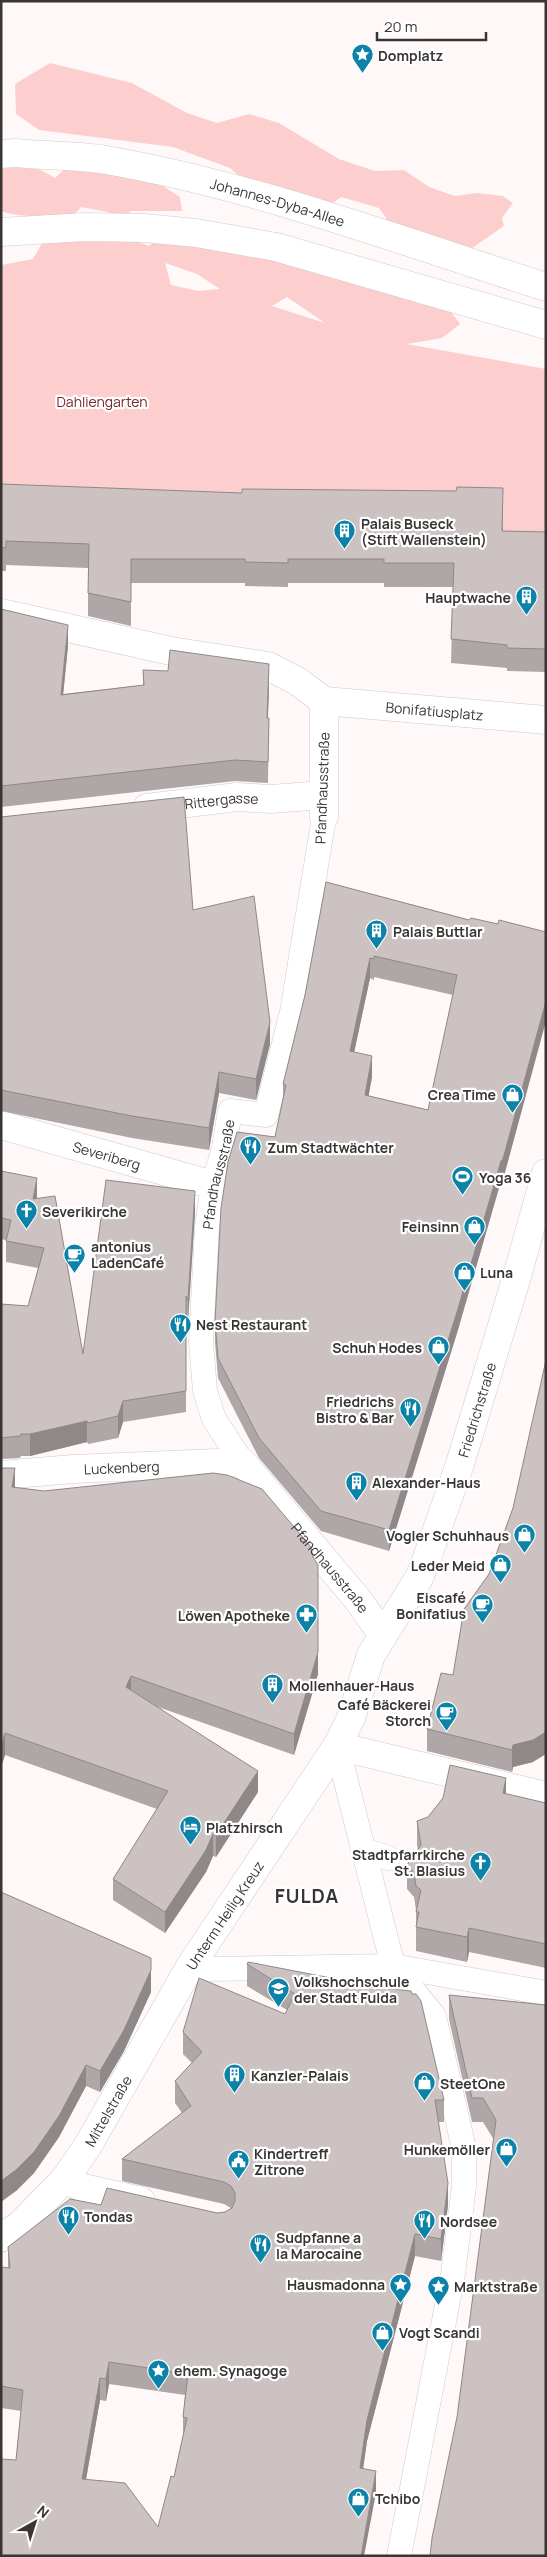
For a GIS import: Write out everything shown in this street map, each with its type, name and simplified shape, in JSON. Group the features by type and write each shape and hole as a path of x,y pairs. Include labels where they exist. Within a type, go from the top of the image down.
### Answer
{"street":[{"name":"Johannes-Dyba-Allee","path":"1,154 15,153 104,160 185,177 305,210 546,287"},
{"path":"1,232 85,227 144,228 196,233 276,247 546,325"},
{"path":"1,612 171,651 268,666 297,681 324,701"},
{"name":"Bonifatiusplatz","path":"324,701 546,720"},
{"name":"Pfandhausstraße","path":"324,701 323,806 292,1012 266,1115 230,1111 224,1148 213,1185 207,1227 201,1342 205,1391 214,1419 242,1462 359,1601 383,1636"},
{"name":"Rittergasse","path":"126,810 238,797 323,806"},
{"name":"Severiberg","path":"1,1125 213,1185"},
{"name":"Friedrichstraße","path":"383,1636 419,1578 453,1485 515,1283 546,1173"},
{"name":"Luckenberg","path":"1,1475 73,1469 242,1462"},
{"name":"Unterm Heilig Kreuz","path":"383,1636 371,1655 351,1718 337,1746 191,1965 210,1969 393,1966 546,1993"},
{"path":"399,2556 453,2274 464,2186 464,2149 434,2016 393,1966 337,1746 546,1796"},
{"path":"364,1850 388,1858"},
{"name":"Mittelstraße","path":"1,2238 20,2225 65,2179 87,2147 191,1965"},
{"path":"65,2179 83,2188 165,2206"}],"green space":[{"path":"50,63 132,83 187,113 217,123 249,114 279,123 339,159 375,171 404,170 429,187 455,196 477,193 503,196 513,203 502,218 504,226 465,253 396,232 379,208 341,197 324,209 252,187 230,168 173,147 39,130 16,114 15,84"},
{"path":"1,161 30,164 55,178 69,165 143,173 180,197 182,211 132,211 119,218 108,212 81,207 74,215 37,216 10,214 1,211"},
{"name":"Dahliengarten","path":"159,237 193,239 400,292 419,304 445,304 460,324 442,338 407,344 546,369 546,556 502,560 503,511 1,500 1,265 33,259 44,240 136,241 149,246","holes":["165,263 197,274 220,289 198,291 171,285","287,297 325,323 272,306"]}],"building":[{"path":"1,484 242,493 242,489 456,491 457,487 503,488 502,531 546,532 546,649 507,648 507,645 451,639 454,563 384,563 384,559 288,559 288,563 245,562 245,559 131,559 131,602 88,593 89,544 6,541 6,548 1,547"},
{"path":"1,609 68,625 61,695 144,685 143,670 168,671 170,650 269,664 268,762 235,760 1,786"},
{"path":"184,797 193,910 254,896 270,1022 256,1079 219,1072 209,1128 132,1116 1,1090 1,817"},
{"path":"326,882 469,920 471,918 498,924 499,920 546,932 546,1001 503,1159 389,1530 321,1511 259,1438 218,1358 215,1321 221,1208 228,1162 237,1132 275,1137 286,1085 283,1084 305,995","holes":["374,956 457,975 428,1110 365,1095 372,1056 350,1051 370,958 374,959"]},
{"path":"1,1171 37,1178 33,1199 55,1196 83,1354 106,1180 195,1191 188,1300 186,1296 186,1391 123,1401 118,1416 30,1434 21,1434 20,1436 1,1438 1,1304 28,1306 44,1248 6,1241 11,1220 1,1218"},
{"path":"546,1360 546,1732 533,1740 513,1745 512,1750 427,1729 441,1673 453,1675 464,1609 489,1574 513,1508"},
{"path":"1,1468 15,1468 12,1487 44,1491 213,1473 227,1475 262,1489 311,1547 313,1557 318,1565 318,1652 294,1734 131,1676 126,1687 258,1771 216,1835 213,1834 206,1850 165,1912 113,1879 168,1791 5,1733 1,1746"},
{"name":"Stadtpfarrkirche St. Blasius","path":"450,1765 506,1778 503,1793 546,1803 546,1944 469,1928 467,1937 416,1927 419,1912 416,1912 421,1890 416,1886 414,1873 407,1865 421,1845 417,1821 428,1817 443,1798"},
{"path":"1,1892 151,1958 151,1970 124,2030 100,2071 86,2065 59,2116 34,2152 16,2170 1,2181"},
{"path":"248,1962 383,1988 411,1991 412,1994 416,1994 421,2001 444,2100 435,2100 448,2183 441,2239 415,2234 367,2420 360,2468 376,2471 361,2556 1,2556 1,2459 16,2460 23,2390 1,2386 1,2267 10,2268 8,2247 70,2199 101,2205 107,2188 217,2213 225,2212 232,2208 235,2201 235,2193 231,2186 224,2182 122,2159 191,2106 175,2081 202,2052 183,2032 199,1978 285,2014 295,1994 247,1964","holes":["109,2362 188,2374 183,2417 187,2418 174,2477 171,2476 158,2527 125,2483 82,2479 100,2378 106,2379"]},
{"path":"449,1995 546,2005 546,2556 430,2556 457,2417 496,2120 483,2098 472,2098"}],"place":[{"name":"Domplatz","path":"362,74"},
{"name":"Palais Buseck (Stift Wallenstein)","path":"345,550"},
{"name":"Hauptwache","path":"527,616"},
{"name":"Palais Buttlar","path":"377,950"},
{"name":"Crea Time","path":"512,1113"},
{"name":"Zum Stadtwächter","path":"251,1166"},
{"name":"Yoga 36","path":"463,1196"},
{"name":"Severikirche","path":"26,1230"},
{"name":"Feinsinn","path":"475,1245"},
{"name":"antonius LadenCafé","path":"75,1273"},
{"name":"Luna","path":"464,1291"},
{"name":"Nest Restaurant","path":"180,1343"},
{"name":"Schuh Hodes","path":"438,1366"},
{"name":"Friedrichs Bistro & Bar","path":"410,1428"},
{"name":"Alexander-Haus","path":"356,1501"},
{"name":"Vogler Schuhhaus","path":"525,1554"},
{"name":"Leder Meid","path":"501,1584"},
{"name":"Eiscafé Bonifatius","path":"482,1624"},
{"name":"Löwen Apotheke","path":"306,1634"},
{"name":"Mollenhauer-Haus","path":"273,1704"},
{"name":"Café Bäckerei Storch","path":"447,1731"},
{"name":"Platzhirsch","path":"190,1846"},
{"name":"Stadtpfarrkirche St. Blasius","path":"481,1881"},
{"name":"Volkshochschule der Stadt Fulda","path":"278,2008"},
{"name":"Kanzler-Palais","path":"235,2094"},
{"name":"SteetOne","path":"424,2102"},
{"name":"Hunkemöller","path":"506,2168"},
{"name":"Kindertreff Zitrone","path":"238,2180"},
{"name":"Tondas","path":"68,2235"},
{"name":"Nordsee","path":"424,2240"},
{"name":"Sudpfanne a la Marocaine","path":"260,2264"},
{"name":"Hausmadonna","path":"401,2303"},
{"name":"Marktstraße","path":"438,2305"},
{"name":"Vogt Scandi","path":"383,2351"},
{"name":"ehem. Synagoge","path":"158,2389"},
{"name":"Tchibo","path":"359,2517"}],"district":[{"name":"FULDA","path":"307,1896"}]}
